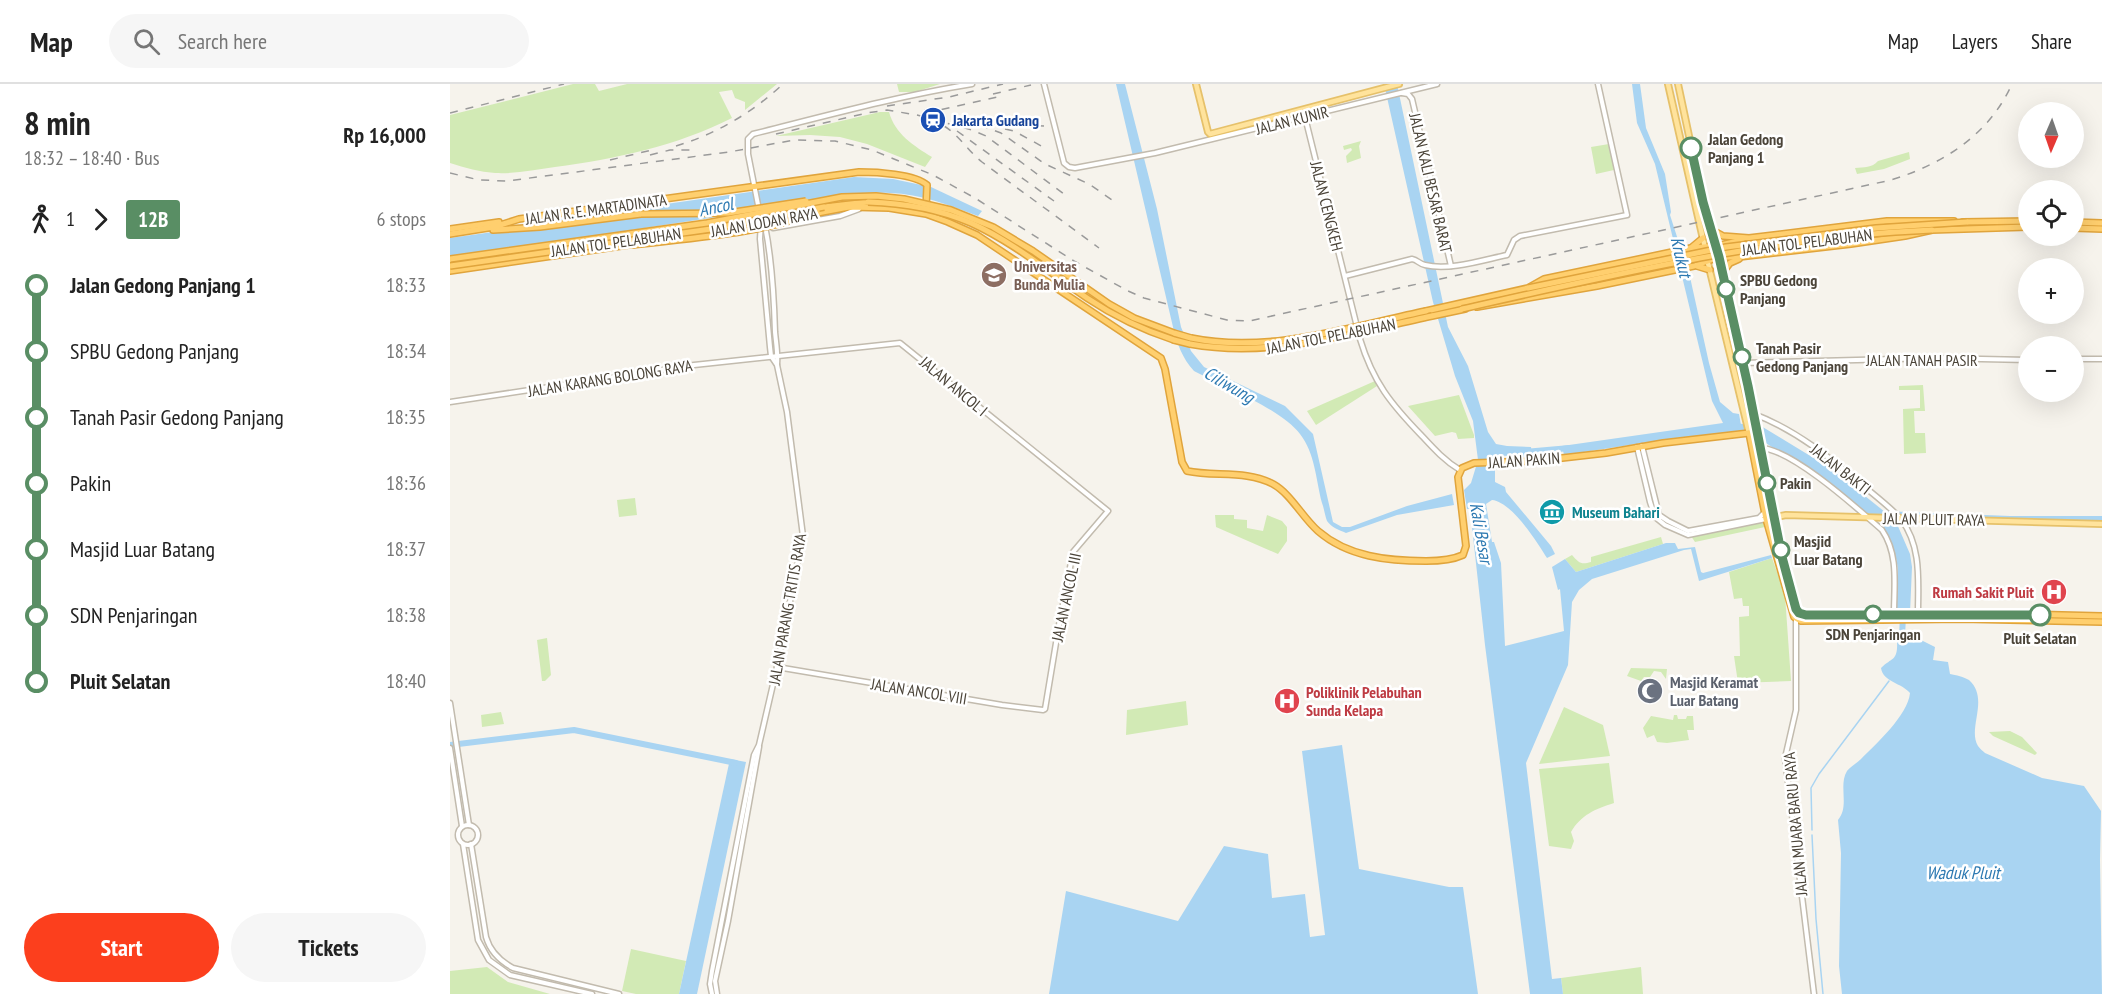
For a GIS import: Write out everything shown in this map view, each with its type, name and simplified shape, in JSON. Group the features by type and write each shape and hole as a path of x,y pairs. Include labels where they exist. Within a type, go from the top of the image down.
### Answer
{"highway":[{"name":"JALAN R. E. MARTADINATA","path":"450,234 470,232 519,219 755,189 859,172 907,177 921,181 927,185 926,212"},
{"name":"JALAN TOL PELABUHAN","path":"450,259 707,223 827,200 867,196 904,199 961,213 1001,231 1100,298 1134,318 1165,331 1212,342 1251,343 1302,337 1726,247 1866,229 2018,221"},
{"path":"470,232 540,227 641,214 737,213 800,201 827,200"},
{"name":"JALAN TOL PELABUHAN","path":"450,266 711,229 824,207 857,203 891,203 925,208 962,219 1012,246 1114,314 1155,334 1199,346 1257,350 1286,347 1617,274 1751,249 1878,233 2018,227"},
{"path":"620,246 751,229 803,216 824,207"},
{"name":"JALAN LODAN RAYA","path":"450,272 763,225 841,208 896,208 926,212 977,235 1161,358 1165,366 1182,462 1186,471 1255,478 1272,483 1325,537 1347,549 1365,555 1401,561 1435,561 1460,557 1466,550 1458,480 1460,470"},
{"path":"450,229 519,219"},
{"path":"1528,288 1544,279 1689,248 1705,248 1749,238 1887,221 1967,222"},
{"path":"2084,222 2102,223"},
{"path":"2084,228 2102,229"},
{"path":"1712,230 1724,236 1749,238"},
{"path":"1462,309 1511,303 1693,266 1719,257 1749,256 1905,236 1932,230"},
{"path":"1689,248 1703,238"},
{"path":"1723,272 1730,263 1749,256"},
{"path":"1693,266 1710,270"},
{"path":"1748,430 1766,519 1792,615 2058,618 2102,616"},
{"name":"JALAN PAKIN","path":"1460,470 1473,464 1596,455 1748,430 1757,434"},
{"path":"1757,434 1782,557 1797,616"},
{"path":"2058,618 2102,622"}],"main road":[{"name":"JALAN KUNIR","path":"1196,84 1210,134 1399,84"},
{"path":"1668,84 1748,430"},
{"path":"1678,84 1703,202 1723,272 1757,434"},
{"path":"1681,143 1689,142"},
{"path":"1731,360 1743,361"},
{"path":"1743,412 1753,414"},
{"name":"JALAN PLUIT RAYA","path":"1766,519 1786,515 1868,516 2102,524"}],"street":[{"path":"763,225 747,146 748,139 753,134 892,99 972,84"},
{"name":"JALAN KUNIR","path":"1044,84 1063,160 1066,165 1075,168 1147,155 1385,96"},
{"name":"JALAN KALI BESAR BARAT","path":"1410,84 1419,88 1412,99 1451,266"},
{"path":"1385,96 1437,84"},
{"path":"1345,276 1412,259 1425,265 1451,266 1507,255 1514,240 1520,236 1627,214 1598,84"},
{"name":"JALAN KALI BESAR BARAT","path":"1402,93 1412,99"},
{"name":"JALAN KUNIR","path":"1166,150 1216,141 1385,96"},
{"name":"JALAN CENGKEH","path":"1305,117 1360,339 1375,379 1410,425 1445,461 1460,470"},
{"name":"JALAN PARANG TRITIS RAYA","path":"717,994 716,968 754,755 759,745 777,667 803,532 787,412 777,365 775,310 763,225"},
{"name":"JALAN PARANG TRITIS RAYA","path":"763,225 770,347 771,356 777,365"},
{"name":"JALAN ANCOL I","path":"771,356 897,342 903,344 1108,511"},
{"path":"770,347 777,346"},
{"name":"JALAN KARANG BOLONG RAYA","path":"450,402 694,364 771,356"},
{"name":"JALAN TANAH PASIR","path":"1743,361 1935,358 2018,360"},
{"path":"2084,359 2102,359"},
{"name":"JALAN BAKTI","path":"1753,414 1790,431 1814,447 1891,510 1907,527 1917,555 1917,616"},
{"path":"1640,446 1652,502 1661,517 1688,531 1766,519"},
{"name":"JALAN BAKTI","path":"1760,448 1775,451 1815,476 1868,516 1882,530 1892,549 1895,566 1895,616"},
{"name":"JALAN ANCOL III","path":"1048,694 1073,552 1108,511"},
{"path":"1744,522 1761,517 1765,512"},
{"name":"JALAN MUARA BARU RAYA","path":"1797,616 1796,710 1785,758 1814,994"},
{"name":"JALAN ANCOL VIII","path":"777,667 1041,711 1045,709 1048,694"},
{"path":"450,703 453,734 457,743 469,825"},
{"path":"450,748 462,826 458,836 463,843 478,940 489,960 510,975 592,994"},
{"path":"462,826 469,825 477,833 476,840 471,844 463,843"},
{"path":"471,844 486,937 490,948 499,959 513,968 620,994"},
{"name":"JALAN PARANG TRITIS RAYA","path":"712,994 710,984 716,968"}],"green space":[{"path":"573,84 595,84 599,91 627,84 777,84 745,110 745,102 735,98 732,90 719,92 732,118 690,136 645,150 578,164 510,173 484,172 450,163 450,115"},
{"path":"897,84 940,84 915,92 899,92"},
{"path":"880,112 889,112 900,133 932,157 925,167 867,144 840,137 776,136"},
{"path":"1361,141 1359,146 1361,158 1347,163 1346,156 1352,150 1351,148 1344,150 1343,146"},
{"path":"1609,144 1614,170 1596,174 1591,147"},
{"path":"1909,152 1910,159 1884,169 1857,174 1855,168 1870,166 1878,161"},
{"path":"1375,381 1377,386 1316,425 1307,411"},
{"path":"1923,385 1925,411 1914,411 1915,433 1925,433 1926,453 1904,454 1903,409 1920,408 1920,390 1899,390 1899,386"},
{"path":"1459,395 1474,438 1458,439 1456,433 1452,432 1435,436 1408,406"},
{"path":"635,498 637,515 619,517 617,500"},
{"path":"1215,515 1234,515 1234,519 1247,520 1247,528 1263,531 1267,515 1282,521 1287,527 1287,541 1278,554 1216,527"},
{"path":"1763,518 1765,527 1695,542 1691,536"},
{"path":"1661,537 1663,544 1576,572 1565,559 1572,555 1580,563 1588,563 1591,562 1591,557"},
{"path":"1772,558 1785,595 1791,681 1738,683 1734,656 1740,656 1739,617 1749,616 1749,606 1743,606 1742,598 1734,599 1729,572"},
{"path":"547,638 551,675 542,681 537,640"},
{"path":"1631,668 1667,669 1666,679 1661,672 1654,671 1650,677 1644,677 1641,681 1627,676"},
{"path":"1186,701 1188,725 1126,735 1127,710"},
{"path":"1564,707 1603,725 1610,756 1539,764"},
{"path":"501,712 504,724 482,727 481,715"},
{"path":"1674,715 1677,715 1678,719 1693,716 1694,730 1687,730 1689,740 1667,743 1657,742 1654,735 1647,738 1643,728 1651,716 1673,720"},
{"path":"2010,731 2022,737 2037,753 2035,755 1989,732"},
{"path":"1609,763 1614,803 1595,810 1579,821 1571,832 1574,841 1571,849 1549,846 1539,769"},
{"path":"631,949 686,961 679,994 636,994 622,991"},
{"path":"487,967 508,982 550,994 450,994 450,971"},
{"path":"1641,967 1643,994 1563,994 1561,978"}],"water":[{"name":"Ciliwung","path":"1116,84 1125,84 1157,209 1181,327 1191,351 1204,367 1285,406 1313,434 1333,522 1342,527 1350,527 1407,506 1452,494 1454,505 1397,515 1346,533 1335,528 1327,521 1312,458 1300,434 1266,407 1194,371 1186,361 1176,339"},
{"name":"Kali Besar","path":"1384,84 1397,84 1448,327 1468,366 1488,432 1496,444 1531,447 1532,458 1495,455 1495,482 1505,487 1506,492 1551,546 1555,554 1547,558 1516,515 1500,502 1492,500 1486,504 1492,542 1494,542 1501,563 1505,646 1564,631 1560,589 1558,590 1552,567 1565,559 1576,572 1666,543 1675,543 1678,549 1695,547 1703,573 1771,555 1772,558 1699,581 1691,549 1684,550 1592,579 1579,590 1572,602 1568,665 1526,763 1552,979 1561,978 1563,994 1530,994 1485,645 1470,509 1467,509 1464,490 1471,483 1478,460 1473,421 1455,376 1433,302"},
{"name":"Krukut","path":"1632,84 1640,84 1646,128 1665,174 1670,215 1690,277 1720,402 1733,413 1739,414 1742,431 1564,455 1562,446 1723,423 1712,401 1655,164 1637,123"},
{"name":"Ancol","path":"854,177 893,179 931,187 982,211 978,216 913,195 853,194 450,257 450,238 493,232 519,225"},
{"path":"1761,426 1830,468 1890,516 1869,516 1825,480 1764,442"},
{"path":"1878,524 1897,524 1910,554 1912,567 1910,613 1896,613 1898,566 1896,556"},
{"name":"Waduk Pluit","path":"1897,639 1921,640 1935,647 1933,660 1948,662 1950,674 1969,680 1978,696 1975,739 1985,753 2042,778 2084,786 2101,811 2102,994 1842,994 1839,966 1841,853 1838,820 1844,802 1843,783 1847,771 1898,720 1908,702 1910,693 1885,676 1881,668 1896,655"},
{"path":"1342,745 1359,869 1449,887 1463,887 1478,994 1049,994 1066,891 1178,921 1224,846 1268,854 1272,898 1305,894 1310,937 1325,935 1302,751"},
{"path":"730,759 746,762 697,994 679,994"}],"waterway":[{"path":"1734,426 1751,428 1769,438"},
{"path":"1523,452 1570,448"},
{"path":"1882,514 2010,519 2102,519"},
{"path":"1903,615 1902,637 1906,647"},
{"path":"1812,830 1811,788 1889,681"},
{"path":"450,745 574,730 736,763"},
{"path":"1812,835 1816,919 1823,994"}],"railway":[{"path":"450,113 564,84"},
{"path":"676,146 733,121 759,104 783,84"},
{"path":"887,106 949,97 1003,84"},
{"path":"450,173 479,180 507,181 729,152 794,140 835,141 872,150 933,175 975,198 1074,261 1144,298 1227,320 1249,321 1891,180 1929,165 1962,145 1991,118 2012,84"},
{"path":"993,94 1031,85"},
{"path":"926,113 1002,96"},
{"path":"776,134 887,110 917,115 986,136 1068,197"},
{"path":"990,124 1044,126"},
{"path":"980,125 1001,133 1045,164 1089,184 1115,202"},
{"path":"944,126 982,162 1099,248"},
{"path":"1005,129 1014,131 1045,148"},
{"path":"957,131 1054,201"},
{"path":"610,160 656,149"},
{"path":"650,155 670,150 691,150"}],"bus line":[{"name":"12B","path":"1691,148 1703,202 1716,242 1782,557 1796,609 1802,615 2040,615"}],"place":[{"name":"Jakarta Gudang","path":"933,120"},
{"name":"Jalan Gedong Panjang 1","path":"1691,148"},
{"name":"Universitas Bunda Mulia","path":"994,275"},
{"name":"SPBU Gedong Panjang","path":"1726,289"},
{"name":"Tanah Pasir Gedong Panjang","path":"1742,357"},
{"name":"Pakin","path":"1767,483"},
{"name":"Museum Bahari","path":"1552,512"},
{"name":"Masjid Luar Batang","path":"1781,550"},
{"name":"Rumah Sakit Pluit","path":"2054,592"},
{"name":"SDN Penjaringan","path":"1873,614"},
{"name":"Pluit Selatan","path":"2040,615"},
{"name":"Masjid Keramat Luar Batang","path":"1650,691"},
{"name":"Poliklinik Pelabuhan Sunda Kelapa","path":"1287,701"}]}
